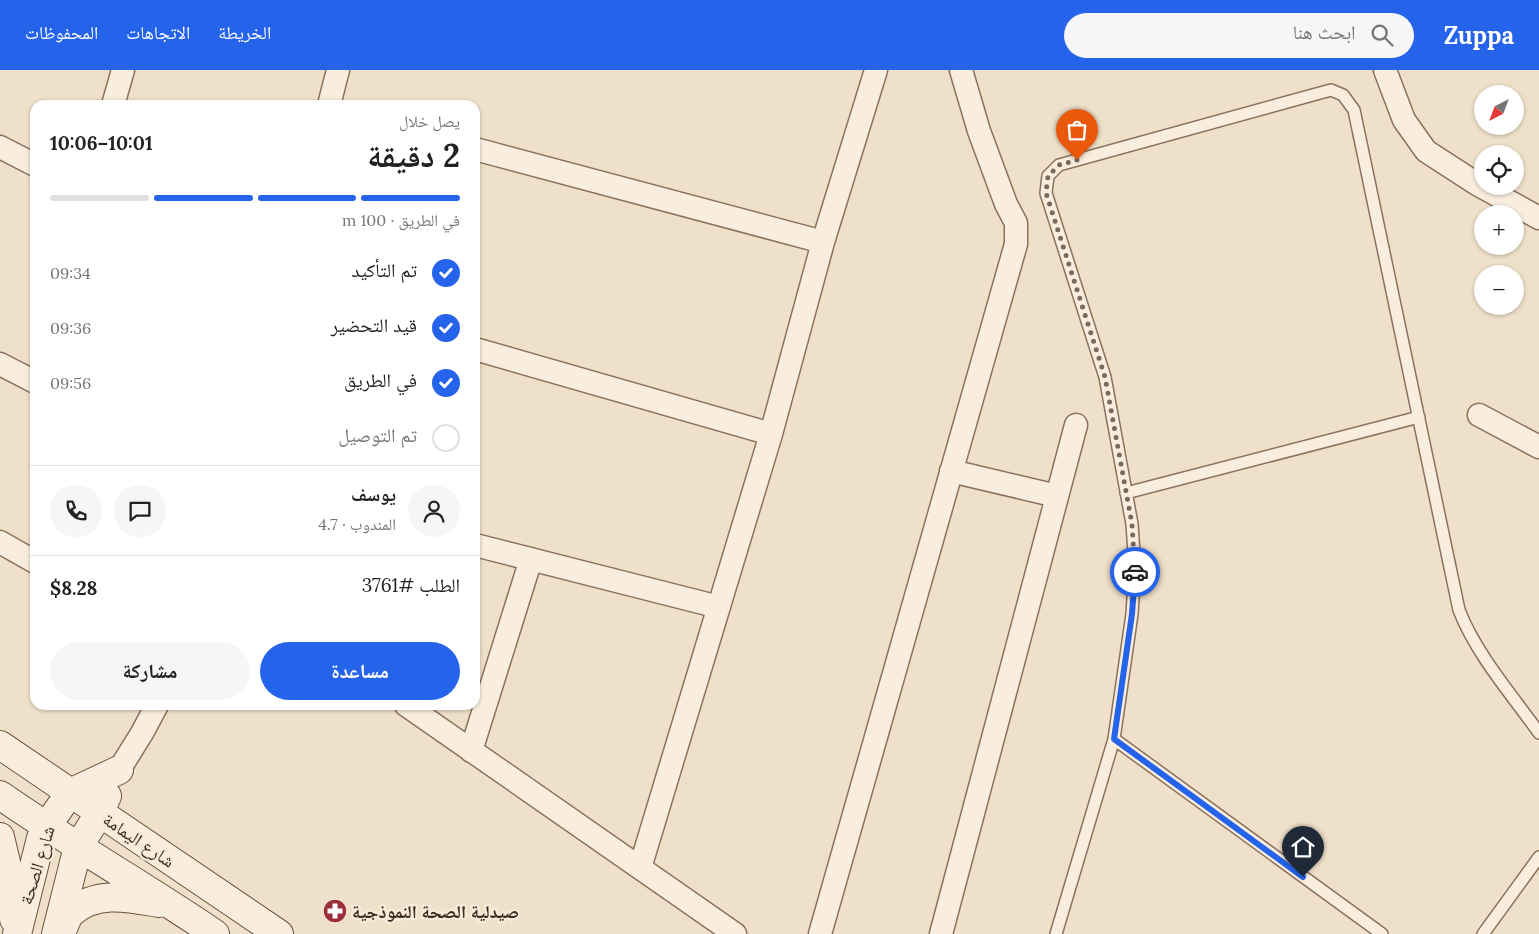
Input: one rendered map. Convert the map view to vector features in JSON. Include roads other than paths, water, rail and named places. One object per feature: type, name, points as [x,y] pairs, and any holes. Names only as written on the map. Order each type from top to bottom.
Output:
[{"type":"street","points":[[114,100],[123,70]]},
{"type":"street","points":[[330,100],[338,70]]},
{"type":"street","points":[[640,868],[771,434],[824,242],[876,70]]},
{"type":"street","points":[[820,934],[1016,244],[1016,223],[1006,204],[961,70]]},
{"type":"street","points":[[1384,70],[1404,120],[1426,151],[1477,184],[1539,218]]},
{"type":"street","points":[[0,147],[30,162]]},
{"type":"street","points":[[480,149],[824,242]]},
{"type":"street","points":[[480,350],[771,434]]},
{"type":"street","points":[[0,364],[30,379]]},
{"type":"street","points":[[1478,415],[1539,446]]},
{"type":"street","points":[[941,934],[1076,425]]},
{"type":"street","points":[[951,471],[1057,496]]},
{"type":"street","points":[[0,542],[30,559]]},
{"type":"street","points":[[480,546],[719,607]]},
{"type":"street","points":[[472,751],[531,559]]},
{"type":"street","points":[[119,770],[154,710]]},
{"type":"street","points":[[413,710],[735,934]]},
{"type":"street","name":"شارع اليمامة","points":[[0,745],[99,814],[279,934]]},
{"type":"street","name":"شارع الصحة","points":[[16,934],[41,838],[46,827],[70,793],[119,770]]},
{"type":"street","name":"شارع الصحة","points":[[56,934],[78,847],[99,814],[119,770]]},
{"type":"street","name":"شارع اليمامة","points":[[0,795],[46,827],[215,934]]},
{"type":"street","points":[[0,836],[11,884],[16,934]]},
{"type":"street","points":[[61,934],[71,913],[92,901],[119,896],[172,905]]},
{"type":"lane","points":[[1056,934],[1114,739],[1132,614],[1135,568],[1132,524],[1105,377],[1046,193],[1048,176],[1059,165],[1331,90],[1343,95],[1354,110],[1463,619],[1478,646],[1539,733]]},
{"type":"lane","points":[[1126,493],[1419,417]]},
{"type":"lane","points":[[1114,739],[1382,934]]},
{"type":"lane","points":[[1483,934],[1539,857]]},
{"type":"place","name":"صيدلية الصحة النموذجية","points":[[335,911]]}]
